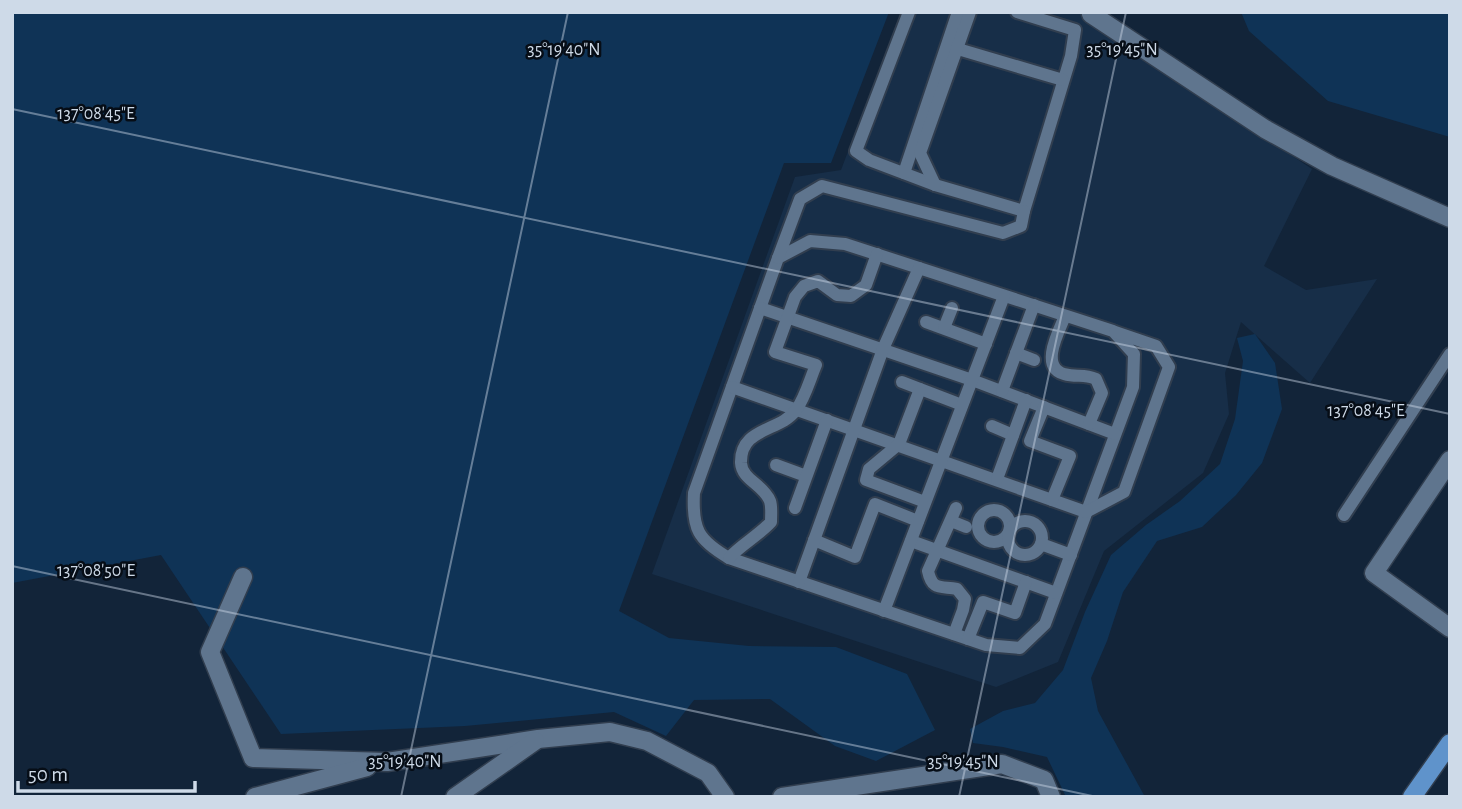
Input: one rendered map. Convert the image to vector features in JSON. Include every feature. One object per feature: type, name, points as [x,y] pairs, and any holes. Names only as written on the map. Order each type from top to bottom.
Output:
[{"type":"main road","points":[[1412,797],[1450,743]]},
{"type":"street","points":[[1091,14],[1265,129],[1332,166],[1450,218]]},
{"type":"street","points":[[1450,460],[1374,573],[1450,628]]},
{"type":"street","points":[[243,577],[210,652],[253,758],[387,762]]},
{"type":"street","points":[[255,797],[387,762],[538,739],[610,732],[647,741],[708,773],[725,797]]},
{"type":"street","points":[[455,797],[538,739]]},
{"type":"street","points":[[782,797],[1002,764],[1044,780],[1051,797]]},
{"type":"lane","points":[[909,12],[856,151],[869,160],[935,185],[1024,211]]},
{"type":"lane","points":[[904,173],[958,12]]},
{"type":"lane","points":[[935,185],[920,153],[970,12]]},
{"type":"lane","points":[[1017,12],[1075,30],[1071,56],[1021,226],[1003,233],[822,186],[800,199],[694,493],[693,519],[708,546],[729,558],[986,645],[1020,648],[1045,624],[1133,387],[1134,354],[1113,331]]},
{"type":"lane","points":[[958,49],[1063,80]]},
{"type":"lane","points":[[732,387],[1086,512],[1124,492],[1169,367],[1156,346],[845,244],[810,241],[778,258]]},
{"type":"lane","points":[[729,558],[743,544],[758,537],[771,522],[771,502],[761,486],[746,477],[741,464],[745,445],[762,429],[782,423],[797,409],[816,365],[775,352],[795,297],[804,286],[818,281],[837,295],[851,296],[866,285],[877,254]]},
{"type":"lane","points":[[799,582],[883,349],[919,268]]},
{"type":"lane","points":[[884,611],[1004,296]]},
{"type":"lane","points":[[1002,391],[1034,305]]},
{"type":"lane","points":[[760,307],[972,380],[1115,434]]},
{"type":"lane","points":[[944,328],[952,308]]},
{"type":"lane","points":[[1065,316],[1051,350],[1053,365],[1060,373],[1084,373],[1097,379],[1102,393],[1089,424]]},
{"type":"lane","points":[[926,322],[986,344]]},
{"type":"lane","points":[[1016,353],[1034,360]]},
{"type":"lane","points":[[1344,515],[1450,354]]},
{"type":"lane","points":[[902,382],[962,405]]},
{"type":"lane","points":[[920,389],[899,444],[869,469],[866,480],[925,502]]},
{"type":"lane","points":[[997,479],[1026,400]]},
{"type":"lane","points":[[1044,407],[1030,441],[1070,456],[1052,500]]},
{"type":"lane","points":[[795,508],[827,419]]},
{"type":"lane","points":[[992,426],[1013,435]]},
{"type":"lane","points":[[776,465],[806,476]]},
{"type":"lane","points":[[814,540],[855,557],[875,505],[918,521]]},
{"type":"lane","points":[[954,635],[965,599],[957,589],[936,587],[930,581],[928,571],[956,508]]},
{"type":"lane","points":[[988,542],[981,537],[977,527],[980,516],[989,510],[999,511],[1007,517],[1010,522],[1009,532],[1009,544],[1020,554],[1034,553],[1041,544],[1042,533],[1036,524],[1020,521],[1009,532],[1002,541],[988,542]]},
{"type":"lane","points":[[951,521],[966,527]]},
{"type":"lane","points":[[911,541],[1056,593]]},
{"type":"lane","points":[[979,565],[988,542]]},
{"type":"lane","points":[[1041,544],[1071,555]]},
{"type":"lane","points":[[1010,577],[1020,554]]},
{"type":"lane","points":[[968,639],[983,601],[1015,613],[1026,582]]},
{"type":"shaded area","points":[[12,12],[889,12],[831,163],[784,163],[619,611],[669,638],[749,646],[836,647],[907,674],[935,730],[876,761],[835,746],[770,699],[694,700],[666,736],[614,712],[465,726],[281,734],[161,555],[12,583]]},
{"type":"shaded area","points":[[901,12],[1103,12],[1100,28],[1312,169],[1264,266],[1306,290],[1377,279],[1310,383],[1241,322],[1225,373],[1229,414],[1203,473],[1104,551],[1058,662],[996,687],[652,574],[795,177],[841,170]]},
{"type":"shaded area","points":[[1241,12],[1450,12],[1450,137],[1328,101],[1249,31]]},
{"type":"shaded area","points":[[1255,334],[1275,363],[1282,409],[1262,463],[1236,495],[1202,527],[1157,541],[1123,592],[1091,678],[1098,711],[1145,797],[1066,797],[1047,757],[973,743],[970,729],[1003,711],[1035,703],[1063,670],[1111,555],[1180,501],[1220,464],[1235,419],[1243,361],[1237,338]]}]
